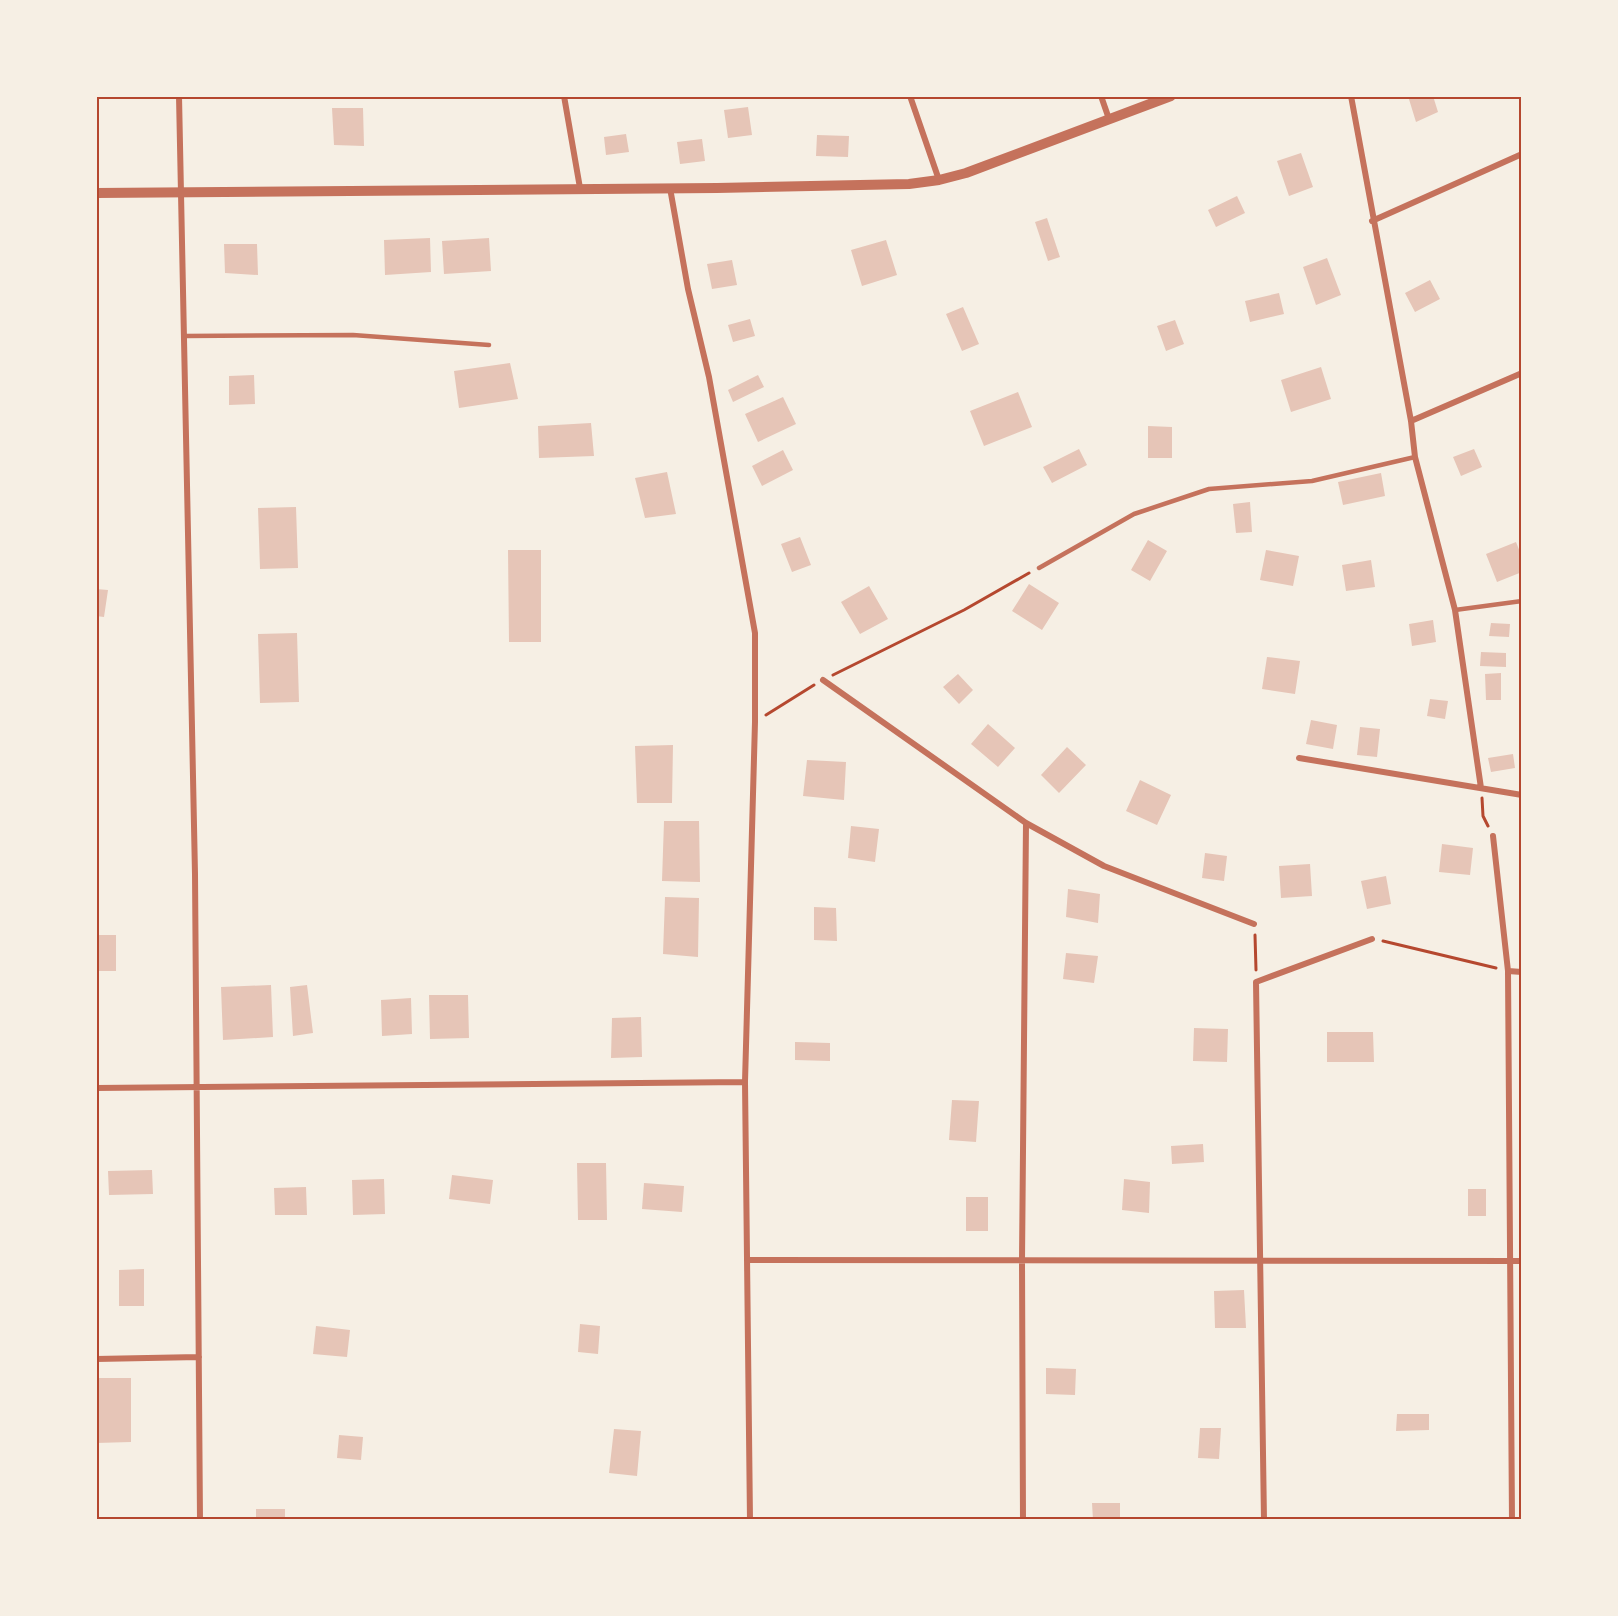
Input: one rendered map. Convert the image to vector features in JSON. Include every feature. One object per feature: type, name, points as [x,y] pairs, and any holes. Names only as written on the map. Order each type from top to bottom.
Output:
[{"type":"street","points":[[179,96],[198,1088],[200,1520]]},
{"type":"street","points":[[564,96],[580,188]]},
{"type":"street","points":[[910,96],[939,180]]},
{"type":"street","points":[[1101,96],[1109,119]]},
{"type":"street","points":[[96,193],[909,184],[966,173],[1171,96]]},
{"type":"street","points":[[1351,96],[1372,221],[1411,421],[1414,457],[1455,610],[1481,788]]},
{"type":"street","points":[[1372,221],[1522,154]]},
{"type":"street","points":[[670,188],[688,290],[709,377],[755,633],[746,1082],[750,1520]]},
{"type":"street","points":[[1411,421],[1522,373]]},
{"type":"street","points":[[823,680],[1026,823],[1104,866],[1254,924]]},
{"type":"street","points":[[1299,758],[1522,795]]},
{"type":"street","points":[[1023,1520],[1022,1260],[1026,823]]},
{"type":"street","points":[[1493,836],[1508,971],[1512,1520]]},
{"type":"street","points":[[1264,1520],[1256,982],[1372,939]]},
{"type":"street","points":[[1508,971],[1522,972]]},
{"type":"street","points":[[96,1088],[746,1082]]},
{"type":"street","points":[[747,1260],[1522,1261]]},
{"type":"street","points":[[96,1359],[199,1357]]},
{"type":"lane","points":[[185,336],[353,335],[489,345]]},
{"type":"lane","points":[[1039,568],[1134,514],[1209,489],[1312,481],[1414,457]]},
{"type":"lane","points":[[1455,610],[1522,601]]},
{"type":"path","points":[[755,722],[823,680],[964,610],[1039,568]]},
{"type":"path","points":[[1481,788],[1483,816],[1493,836]]},
{"type":"path","points":[[1254,924],[1256,982]]},
{"type":"path","points":[[1372,939],[1508,971]]},
{"type":"building","points":[[1408,96],[1433,96],[1438,112],[1416,122]]},
{"type":"building","points":[[748,107],[752,135],[728,138],[724,110]]},
{"type":"building","points":[[332,108],[363,108],[364,146],[334,145]]},
{"type":"building","points":[[626,134],[629,152],[606,155],[604,137]]},
{"type":"building","points":[[817,135],[849,136],[848,157],[816,156]]},
{"type":"building","points":[[702,139],[705,161],[680,164],[677,142]]},
{"type":"building","points":[[1301,153],[1313,187],[1289,196],[1277,161]]},
{"type":"building","points":[[1237,196],[1245,213],[1216,227],[1208,210]]},
{"type":"building","points":[[1047,218],[1060,257],[1048,261],[1035,222]]},
{"type":"building","points":[[430,238],[431,272],[385,275],[384,240]]},
{"type":"building","points":[[489,238],[491,271],[444,274],[442,241]]},
{"type":"building","points":[[886,240],[897,275],[862,286],[851,250]]},
{"type":"building","points":[[224,244],[257,244],[258,275],[225,273]]},
{"type":"building","points":[[1327,258],[1341,295],[1316,305],[1303,267]]},
{"type":"building","points":[[732,260],[737,285],[712,289],[707,264]]},
{"type":"building","points":[[1430,280],[1440,299],[1415,312],[1405,293]]},
{"type":"building","points":[[1279,293],[1284,314],[1250,322],[1245,301]]},
{"type":"building","points":[[963,307],[979,344],[962,351],[946,314]]},
{"type":"building","points":[[750,319],[755,336],[733,342],[728,325]]},
{"type":"building","points":[[1175,320],[1184,344],[1166,351],[1157,326]]},
{"type":"building","points":[[510,363],[518,399],[459,408],[454,371]]},
{"type":"building","points":[[1321,367],[1331,399],[1291,412],[1281,380]]},
{"type":"building","points":[[254,375],[255,404],[229,405],[229,376]]},
{"type":"building","points":[[758,375],[764,387],[733,402],[728,390]]},
{"type":"building","points":[[1018,392],[1032,427],[984,446],[970,411]]},
{"type":"building","points":[[783,397],[796,424],[758,442],[745,414]]},
{"type":"building","points":[[591,423],[594,456],[539,458],[538,426]]},
{"type":"building","points":[[1148,426],[1172,427],[1172,458],[1148,458]]},
{"type":"building","points":[[1079,449],[1087,465],[1052,483],[1043,467]]},
{"type":"building","points":[[1474,449],[1482,467],[1461,476],[1453,457]]},
{"type":"building","points":[[783,450],[793,470],[762,486],[752,466]]},
{"type":"building","points":[[667,472],[676,514],[645,518],[635,478]]},
{"type":"building","points":[[1381,473],[1385,496],[1343,505],[1338,482]]},
{"type":"building","points":[[1250,502],[1252,532],[1236,533],[1233,504]]},
{"type":"building","points":[[296,507],[298,568],[260,569],[258,508]]},
{"type":"building","points":[[800,537],[811,565],[792,572],[781,544]]},
{"type":"building","points":[[1148,540],[1167,551],[1150,581],[1131,570]]},
{"type":"building","points":[[1516,542],[1522,557],[1522,572],[1497,582],[1486,554]]},
{"type":"building","points":[[508,550],[541,550],[541,642],[509,642]]},
{"type":"building","points":[[1266,550],[1299,556],[1293,586],[1260,580]]},
{"type":"building","points":[[1371,560],[1375,587],[1346,591],[1342,565]]},
{"type":"building","points":[[1029,584],[1059,603],[1042,630],[1012,611]]},
{"type":"building","points":[[869,586],[888,619],[860,634],[841,602]]},
{"type":"building","points":[[96,589],[108,590],[104,617],[96,616]]},
{"type":"building","points":[[1433,620],[1436,642],[1412,646],[1409,624]]},
{"type":"building","points":[[1491,623],[1510,624],[1509,637],[1489,636]]},
{"type":"building","points":[[297,633],[299,702],[260,703],[258,634]]},
{"type":"building","points":[[1481,652],[1506,653],[1506,667],[1480,666]]},
{"type":"building","points":[[1267,657],[1300,661],[1295,694],[1262,689]]},
{"type":"building","points":[[1501,673],[1501,700],[1486,700],[1485,674]]},
{"type":"building","points":[[958,674],[973,690],[959,704],[943,687]]},
{"type":"building","points":[[1430,699],[1448,701],[1445,719],[1427,716]]},
{"type":"building","points":[[1311,720],[1337,725],[1333,749],[1306,744]]},
{"type":"building","points":[[988,724],[1015,748],[998,767],[971,744]]},
{"type":"building","points":[[1360,727],[1380,729],[1377,757],[1357,755]]},
{"type":"building","points":[[673,745],[672,803],[637,803],[635,746]]},
{"type":"building","points":[[1067,747],[1086,765],[1059,793],[1041,775]]},
{"type":"building","points":[[1513,754],[1515,768],[1491,772],[1488,758]]},
{"type":"building","points":[[807,760],[846,762],[844,800],[803,796]]},
{"type":"building","points":[[1140,780],[1171,795],[1157,825],[1126,811]]},
{"type":"building","points":[[664,821],[699,821],[700,882],[662,881]]},
{"type":"building","points":[[851,826],[879,829],[875,862],[848,858]]},
{"type":"building","points":[[1442,844],[1473,848],[1470,875],[1439,872]]},
{"type":"building","points":[[1205,853],[1227,856],[1224,881],[1202,878]]},
{"type":"building","points":[[1310,864],[1312,896],[1281,898],[1279,866]]},
{"type":"building","points":[[1386,876],[1391,904],[1367,909],[1361,881]]},
{"type":"building","points":[[1068,889],[1100,894],[1098,923],[1066,917]]},
{"type":"building","points":[[665,897],[699,898],[698,957],[663,954]]},
{"type":"building","points":[[814,907],[836,908],[837,941],[814,940]]},
{"type":"building","points":[[96,935],[116,935],[116,971],[96,971]]},
{"type":"building","points":[[1066,953],[1098,956],[1094,983],[1063,979]]},
{"type":"building","points":[[271,985],[273,1037],[223,1040],[221,987]]},
{"type":"building","points":[[307,985],[313,1033],[293,1036],[290,987]]},
{"type":"building","points":[[429,995],[468,995],[469,1038],[430,1039]]},
{"type":"building","points":[[411,998],[412,1034],[382,1036],[381,1000]]},
{"type":"building","points":[[641,1017],[642,1057],[611,1058],[612,1018]]},
{"type":"building","points":[[1194,1028],[1228,1029],[1227,1062],[1193,1061]]},
{"type":"building","points":[[1327,1032],[1373,1032],[1374,1062],[1327,1062]]},
{"type":"building","points":[[795,1042],[830,1043],[830,1061],[795,1060]]},
{"type":"building","points":[[952,1100],[979,1101],[976,1142],[949,1140]]},
{"type":"building","points":[[1203,1144],[1204,1162],[1172,1164],[1171,1146]]},
{"type":"building","points":[[577,1163],[606,1163],[607,1220],[578,1220]]},
{"type":"building","points":[[152,1170],[153,1194],[109,1195],[108,1171]]},
{"type":"building","points":[[452,1175],[493,1180],[490,1204],[449,1199]]},
{"type":"building","points":[[384,1179],[385,1214],[353,1215],[352,1180]]},
{"type":"building","points":[[1124,1179],[1150,1182],[1149,1213],[1122,1210]]},
{"type":"building","points":[[644,1183],[684,1186],[682,1212],[642,1209]]},
{"type":"building","points":[[306,1187],[307,1215],[275,1215],[274,1188]]},
{"type":"building","points":[[1468,1189],[1486,1189],[1486,1216],[1468,1216]]},
{"type":"building","points":[[966,1197],[988,1197],[988,1231],[966,1231]]},
{"type":"building","points":[[144,1269],[144,1306],[119,1306],[119,1270]]},
{"type":"building","points":[[1244,1290],[1246,1328],[1215,1328],[1214,1291]]},
{"type":"building","points":[[580,1324],[600,1326],[598,1354],[578,1352]]},
{"type":"building","points":[[316,1326],[350,1330],[347,1357],[313,1354]]},
{"type":"building","points":[[1046,1368],[1076,1369],[1075,1395],[1046,1394]]},
{"type":"building","points":[[96,1378],[131,1378],[131,1442],[96,1443]]},
{"type":"building","points":[[1397,1414],[1429,1414],[1429,1430],[1396,1431]]},
{"type":"building","points":[[1200,1428],[1221,1428],[1219,1459],[1198,1458]]},
{"type":"building","points":[[614,1429],[641,1431],[637,1476],[609,1473]]},
{"type":"building","points":[[339,1435],[363,1437],[361,1460],[337,1458]]},
{"type":"building","points":[[1092,1503],[1120,1503],[1120,1520],[1093,1520]]},
{"type":"building","points":[[256,1509],[285,1509],[285,1520],[256,1520]]}]
